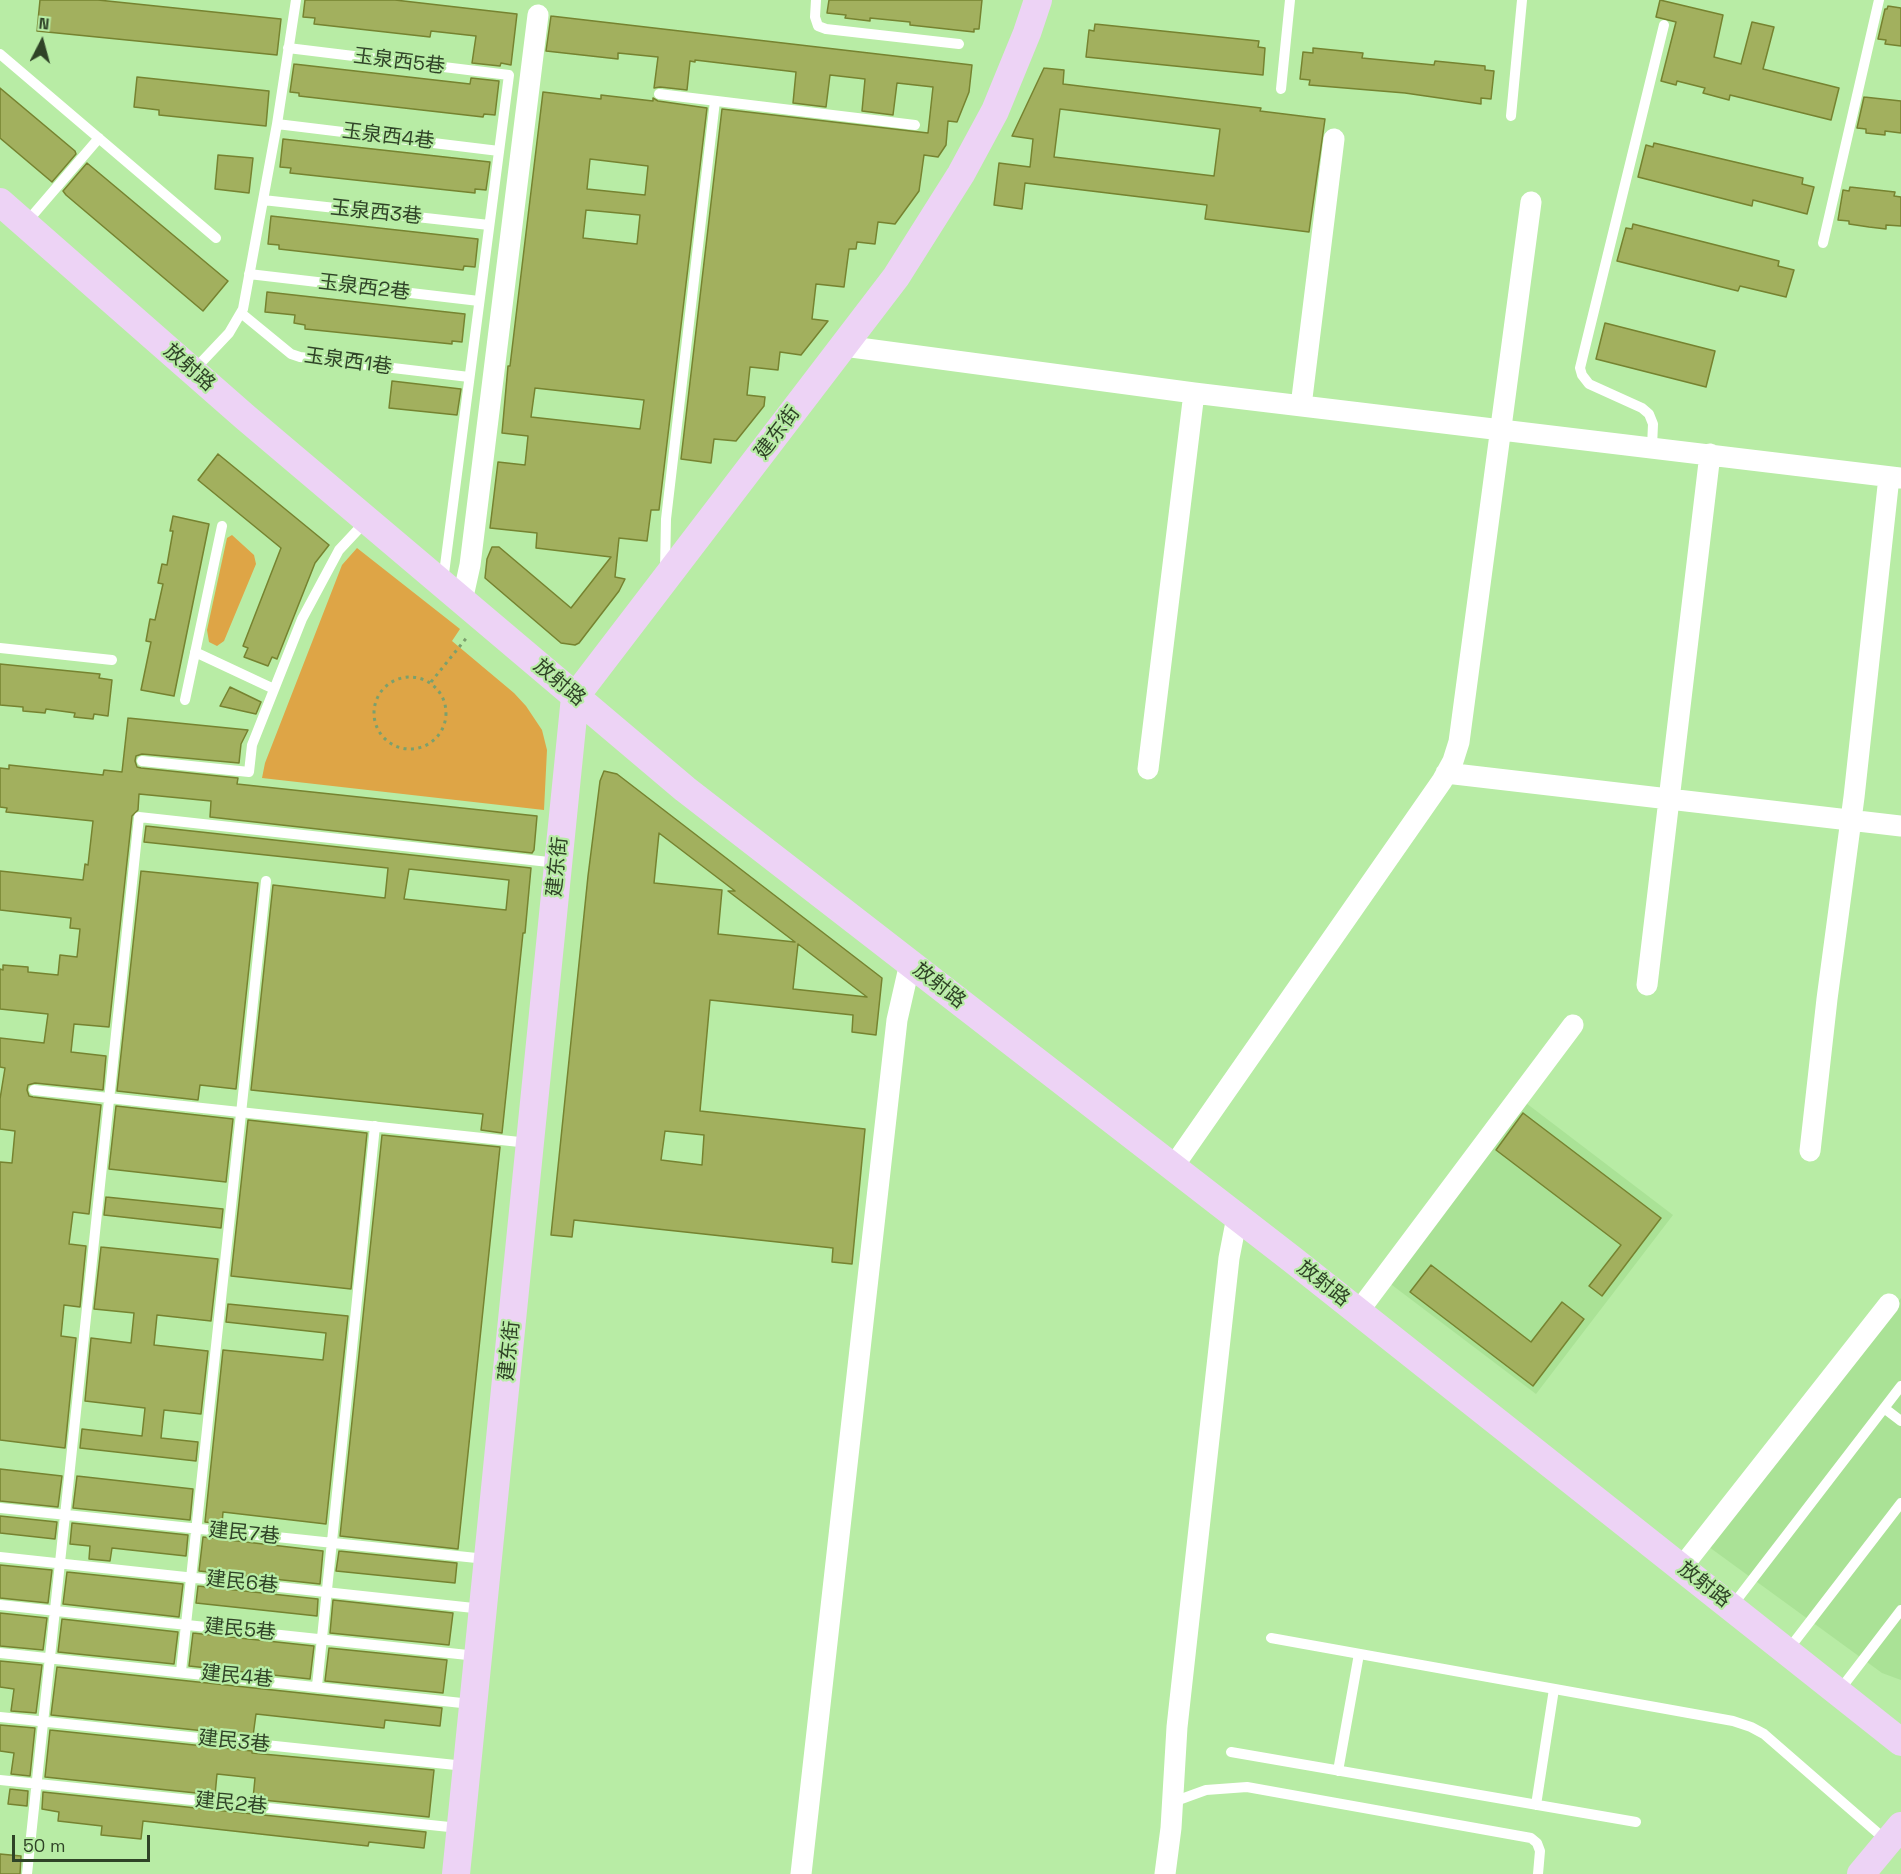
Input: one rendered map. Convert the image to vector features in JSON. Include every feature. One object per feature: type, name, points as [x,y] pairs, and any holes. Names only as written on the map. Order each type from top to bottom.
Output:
[{"type":"street","name":"建东街","points":[[456,1874],[575,697],[896,277],[961,174],[994,111],[1027,33],[1038,0]]},
{"type":"street","points":[[462,601],[470,565],[538,15]]},
{"type":"street","points":[[1301,406],[1334,138]]},
{"type":"street","name":"放射路","points":[[0,202],[193,371],[685,789],[1237,1217],[1732,1606],[1901,1742]]},
{"type":"street","points":[[1173,1167],[1453,761],[1459,742],[1531,202]]},
{"type":"street","points":[[844,346],[1194,393],[1895,477],[1827,999],[1810,1151]]},
{"type":"street","points":[[1148,769],[1194,393]]},
{"type":"street","points":[[1647,985],[1710,454]]},
{"type":"street","points":[[1446,773],[1901,826]]},
{"type":"street","points":[[801,1874],[897,1020],[910,963]]},
{"type":"street","points":[[1358,1312],[1573,1025]]},
{"type":"street","points":[[1166,1874],[1179,1704],[1229,1258],[1237,1217]]},
{"type":"street","points":[[1682,1567],[1889,1304]]},
{"type":"street","points":[[1861,1874],[1894,1834]]},
{"type":"lane","points":[[193,371],[229,333],[241,313],[277,124],[296,0]]},
{"type":"lane","points":[[816,0],[814,17],[818,26],[826,29],[959,44]]},
{"type":"lane","points":[[1281,89],[1290,0]]},
{"type":"lane","points":[[1511,116],[1522,0]]},
{"type":"lane","points":[[1823,243],[1879,0]]},
{"type":"lane","points":[[1652,447],[1653,424],[1649,414],[1642,408],[1589,384],[1580,368],[1664,25]]},
{"type":"lane","name":"玉泉西5巷","points":[[288,48],[509,75],[499,151]]},
{"type":"lane","points":[[0,54],[216,238]]},
{"type":"lane","points":[[659,94],[915,125]]},
{"type":"lane","points":[[664,582],[666,519],[715,101]]},
{"type":"lane","name":"玉泉西4巷","points":[[277,124],[499,151]]},
{"type":"lane","points":[[25,224],[99,138]]},
{"type":"lane","points":[[462,601],[469,377],[499,151]]},
{"type":"lane","name":"玉泉西3巷","points":[[263,200],[489,225]]},
{"type":"lane","name":"玉泉西2巷","points":[[249,274],[479,301]]},
{"type":"lane","name":"玉泉西1巷","points":[[241,313],[291,354],[300,357],[469,377]]},
{"type":"lane","points":[[142,760],[249,772],[252,745],[302,620],[339,550],[367,520]]},
{"type":"lane","points":[[185,700],[222,525]]},
{"type":"lane","points":[[0,648],[112,660]]},
{"type":"lane","points":[[195,652],[274,690]]},
{"type":"lane","points":[[27,1874],[139,817],[559,863]]},
{"type":"lane","points":[[181,1671],[266,881]]},
{"type":"lane","points":[[34,1090],[530,1143]]},
{"type":"lane","points":[[317,1686],[375,1126]]},
{"type":"lane","points":[[1732,1606],[1901,1386]]},
{"type":"lane","points":[[1884,1408],[1901,1421]]},
{"type":"lane","points":[[1787,1650],[1901,1503]]},
{"type":"lane","name":"建民7巷","points":[[0,1508],[489,1560]]},
{"type":"lane","name":"建民6巷","points":[[0,1557],[484,1609]]},
{"type":"lane","name":"建民5巷","points":[[0,1605],[479,1656]]},
{"type":"lane","points":[[1838,1691],[1901,1610]]},
{"type":"lane","points":[[1271,1638],[1733,1721],[1764,1734],[1894,1834]]},
{"type":"lane","name":"建民4巷","points":[[0,1653],[474,1704]]},
{"type":"lane","points":[[1338,1771],[1359,1654]]},
{"type":"lane","points":[[1536,1805],[1554,1689]]},
{"type":"lane","name":"建民3巷","points":[[0,1717],[468,1766]]},
{"type":"lane","points":[[1231,1752],[1635,1822]]},
{"type":"lane","name":"建民2巷","points":[[0,1780],[461,1828]]},
{"type":"lane","points":[[1173,1802],[1206,1790],[1247,1787],[1531,1839],[1540,1851],[1538,1874]]},
{"type":"path","points":[[431,682],[462,601]]},
{"type":"path","points":[[402,677],[422,678],[431,682],[438,690],[446,709],[446,719],[442,729],[428,745],[407,749],[396,747],[380,734],[375,724],[373,714],[378,693],[393,680],[402,677]]},
{"type":"shaded area","points":[[232,535],[254,555],[256,564],[224,641],[217,646],[209,642],[207,630],[227,538]]},
{"type":"shaded area","points":[[357,548],[460,629],[452,641],[514,693],[526,706],[542,730],[547,750],[544,810],[262,778],[265,763],[342,565]]},
{"type":"shaded area","points":[[1522,1100],[1673,1215],[1536,1394],[1384,1279]]},
{"type":"shaded area","points":[[1901,1298],[1901,1680],[1882,1673],[1709,1547]]},
{"type":"building","points":[[40,0],[98,0],[281,19],[277,55],[37,31]]},
{"type":"building","points":[[305,0],[395,0],[517,14],[511,65],[472,63],[476,36],[431,31],[430,37],[314,24],[315,18],[303,17]]},
{"type":"building","points":[[829,0],[982,0],[979,29],[974,29],[974,32],[910,25],[910,22],[845,18],[846,15],[827,13]]},
{"type":"building","points":[[1660,0],[1723,15],[1714,57],[1741,64],[1752,22],[1774,27],[1763,69],[1839,88],[1831,120],[1730,95],[1729,100],[1703,93],[1705,88],[1677,81],[1676,85],[1661,81],[1676,22],[1656,17]]},
{"type":"building","points":[[1888,6],[1901,8],[1901,46],[1885,44],[1886,40],[1878,39],[1885,9]]},
{"type":"building","points":[[551,16],[972,65],[969,92],[957,122],[948,121],[946,145],[938,157],[924,155],[919,191],[895,224],[878,222],[875,244],[857,242],[856,249],[849,249],[844,287],[816,284],[812,319],[828,321],[801,355],[780,352],[778,370],[750,367],[747,395],[765,397],[764,406],[736,441],[714,439],[711,463],[681,459],[722,109],[928,133],[933,87],[897,83],[893,115],[862,111],[865,79],[830,75],[826,107],[793,103],[796,72],[695,60],[695,62],[690,61],[687,90],[654,88],[658,57],[618,53],[618,59],[546,51]]},
{"type":"building","points":[[1095,24],[1259,41],[1258,47],[1265,48],[1263,75],[1086,57],[1089,30],[1094,31]]},
{"type":"building","points":[[1313,48],[1363,53],[1362,58],[1434,65],[1435,61],[1485,66],[1485,70],[1494,71],[1491,99],[1481,98],[1481,104],[1405,93],[1309,85],[1310,80],[1300,79],[1303,52],[1313,53]]},
{"type":"building","points":[[294,64],[470,84],[471,78],[499,81],[495,115],[484,114],[483,117],[299,96],[299,93],[290,92]]},
{"type":"building","points":[[1044,68],[1064,70],[1063,84],[1261,108],[1260,111],[1325,119],[1309,232],[1205,219],[1207,205],[1025,183],[1022,209],[994,205],[999,163],[1030,167],[1033,139],[1012,136]],"holes":[[[1060,109],[1220,129],[1214,176],[1054,157]]]},
{"type":"building","points":[[137,77],[269,91],[266,126],[159,115],[159,110],[134,107]]},
{"type":"building","points":[[0,88],[75,151],[76,154],[52,182],[0,138]]},
{"type":"building","points":[[543,92],[601,99],[601,95],[653,101],[653,98],[658,101],[707,108],[659,510],[651,510],[647,541],[619,538],[615,577],[625,579],[619,591],[579,643],[575,645],[561,643],[485,578],[487,559],[492,547],[499,547],[571,608],[611,557],[536,548],[537,533],[490,528],[498,462],[525,465],[528,436],[502,433],[508,366],[510,366]],"holes":[[[590,159],[648,166],[645,195],[587,189]],[[586,210],[640,215],[637,244],[583,238]],[[535,388],[644,400],[640,429],[531,417]]]},
{"type":"building","points":[[1864,97],[1901,101],[1901,133],[1885,131],[1885,135],[1866,133],[1866,129],[1857,128]]},
{"type":"building","points":[[283,139],[490,162],[486,190],[475,189],[475,193],[290,173],[291,168],[280,167]]},
{"type":"building","points":[[1654,143],[1803,178],[1802,184],[1814,187],[1807,214],[1753,200],[1752,206],[1638,177],[1646,145],[1653,147]]},
{"type":"building","points":[[218,155],[253,158],[249,193],[215,189]]},
{"type":"building","points":[[87,163],[228,281],[203,311],[66,195],[63,191]]},
{"type":"building","points":[[1850,187],[1895,192],[1894,196],[1901,197],[1901,226],[1886,225],[1886,229],[1849,224],[1849,221],[1838,220],[1843,190],[1849,191]]},
{"type":"building","points":[[271,216],[478,239],[475,267],[464,266],[463,270],[279,249],[279,245],[268,244]]},
{"type":"building","points":[[1633,224],[1779,261],[1778,266],[1794,270],[1786,297],[1740,286],[1738,291],[1617,261],[1626,228],[1632,229]]},
{"type":"building","points":[[267,292],[465,314],[462,342],[452,341],[452,344],[305,329],[305,325],[294,323],[295,315],[265,312]]},
{"type":"building","points":[[1605,323],[1715,351],[1706,387],[1596,359]]},
{"type":"building","points":[[392,381],[461,389],[457,415],[389,408]]},
{"type":"building","points":[[218,454],[329,545],[315,563],[277,659],[272,657],[268,666],[244,657],[248,648],[243,646],[281,548],[198,480]]},
{"type":"building","points":[[173,516],[209,524],[174,696],[141,690],[151,642],[146,641],[150,619],[155,620],[163,584],[158,583],[162,564],[167,565],[173,531],[170,531]]},
{"type":"building","points":[[0,664],[100,674],[99,678],[112,680],[108,716],[94,714],[93,719],[74,717],[75,713],[46,709],[45,713],[23,711],[23,707],[0,705]]},
{"type":"building","points":[[230,687],[261,702],[256,714],[220,706]]},
{"type":"building","points":[[128,718],[248,730],[241,744],[239,763],[142,754],[136,756],[137,767],[238,778],[237,784],[537,816],[534,850],[532,853],[210,817],[211,801],[139,794],[138,810],[132,816],[109,1027],[74,1024],[71,1052],[106,1056],[103,1090],[35,1083],[28,1085],[27,1090],[29,1096],[33,1097],[101,1105],[89,1214],[73,1212],[69,1244],[86,1246],[80,1307],[64,1305],[61,1336],[76,1338],[65,1448],[0,1440],[0,1162],[12,1163],[15,1131],[0,1129],[0,1099],[5,1068],[0,1067],[0,1038],[44,1043],[48,1014],[0,1009],[0,969],[3,970],[3,965],[28,967],[28,972],[58,975],[60,955],[77,957],[80,929],[70,928],[71,918],[0,910],[0,871],[83,880],[85,864],[88,865],[93,821],[6,812],[7,808],[0,807],[0,768],[9,769],[9,765],[103,775],[104,770],[122,772]]},
{"type":"building","points":[[604,771],[617,774],[882,978],[876,1035],[852,1032],[853,1015],[710,1000],[700,1111],[865,1129],[852,1264],[832,1262],[833,1248],[574,1220],[572,1237],[551,1235],[600,781]],"holes":[[[659,833],[735,891],[728,891],[795,942],[718,934],[722,890],[654,883]],[[798,944],[867,997],[793,989]],[[665,1131],[704,1135],[702,1165],[661,1160]]]},
{"type":"building","points":[[146,826],[531,868],[502,1133],[481,1130],[483,1114],[251,1090],[273,885],[385,898],[388,868],[144,842]],"holes":[[[409,869],[509,880],[506,910],[404,899]]]},
{"type":"building","points":[[141,871],[258,883],[236,1089],[200,1085],[198,1100],[117,1091]]},
{"type":"building","points":[[116,1106],[233,1119],[226,1182],[109,1169]]},
{"type":"building","points":[[1523,1113],[1661,1218],[1602,1296],[1589,1286],[1621,1245],[1496,1150]]},
{"type":"building","points":[[248,1120],[367,1133],[351,1289],[231,1276]]},
{"type":"building","points":[[382,1135],[500,1147],[458,1549],[340,1536]]},
{"type":"building","points":[[106,1197],[223,1209],[221,1228],[104,1215]]},
{"type":"building","points":[[101,1247],[218,1259],[211,1321],[157,1315],[154,1345],[208,1351],[201,1414],[164,1410],[161,1438],[198,1442],[196,1461],[80,1448],[82,1429],[142,1436],[145,1408],[85,1401],[91,1338],[131,1343],[134,1313],[94,1309]]},
{"type":"building","points":[[1431,1265],[1531,1342],[1562,1302],[1584,1319],[1533,1386],[1410,1292]]},
{"type":"building","points":[[228,1304],[348,1316],[326,1524],[223,1512],[222,1524],[205,1522],[223,1350],[323,1360],[326,1333],[226,1322]]},
{"type":"building","points":[[0,1469],[62,1476],[58,1507],[0,1501]]},
{"type":"building","points":[[77,1476],[193,1489],[190,1520],[73,1508]]},
{"type":"building","points":[[0,1516],[57,1522],[55,1539],[0,1533]]},
{"type":"building","points":[[72,1523],[188,1535],[186,1556],[112,1548],[110,1561],[89,1559],[90,1546],[70,1544]]},
{"type":"building","points":[[203,1537],[323,1551],[320,1584],[199,1571]]},
{"type":"building","points":[[339,1551],[457,1563],[455,1583],[336,1571]]},
{"type":"building","points":[[0,1565],[52,1570],[48,1603],[0,1598]]},
{"type":"building","points":[[67,1572],[183,1584],[179,1617],[63,1604]]},
{"type":"building","points":[[198,1586],[318,1599],[317,1616],[196,1603]]},
{"type":"building","points":[[333,1600],[453,1613],[449,1645],[330,1633]]},
{"type":"building","points":[[0,1613],[47,1618],[43,1650],[0,1646]]},
{"type":"building","points":[[62,1619],[178,1632],[174,1664],[58,1652]]},
{"type":"building","points":[[193,1633],[314,1646],[310,1679],[189,1666]]},
{"type":"building","points":[[329,1648],[447,1660],[443,1693],[325,1681]]},
{"type":"building","points":[[0,1661],[42,1665],[36,1713],[11,1711],[14,1689],[0,1687]]},
{"type":"building","points":[[57,1667],[442,1708],[440,1726],[385,1720],[384,1728],[256,1714],[253,1736],[51,1715]]},
{"type":"building","points":[[0,1725],[35,1728],[30,1776],[11,1774],[14,1753],[0,1751]]},
{"type":"building","points":[[50,1730],[252,1751],[252,1753],[434,1770],[429,1817],[253,1799],[255,1778],[217,1774],[215,1795],[45,1777]]},
{"type":"building","points":[[10,1789],[28,1791],[27,1806],[8,1804]]},
{"type":"building","points":[[43,1792],[426,1832],[424,1848],[369,1842],[368,1846],[143,1821],[141,1839],[101,1835],[102,1826],[58,1821],[59,1812],[42,1809]]},
{"type":"building","points":[[0,1854],[21,1856],[20,1874],[0,1874]]}]
